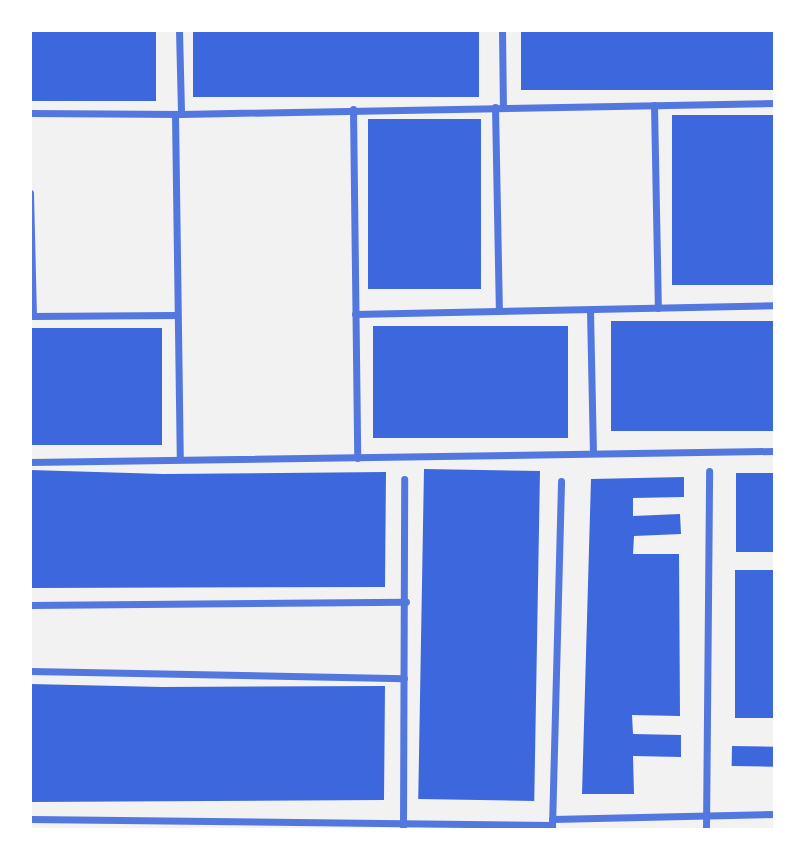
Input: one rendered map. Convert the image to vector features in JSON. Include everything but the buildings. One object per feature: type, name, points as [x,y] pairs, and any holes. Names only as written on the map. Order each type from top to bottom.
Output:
[{"type":"street","points":[[179,30],[177,314],[180,458]]},
{"type":"street","points":[[499,311],[499,107],[502,30]]},
{"type":"street","points":[[30,113],[178,114],[775,103]]},
{"type":"street","points":[[654,105],[659,308]]},
{"type":"street","points":[[353,109],[357,458]]},
{"type":"street","points":[[30,193],[31,316],[177,314]]},
{"type":"street","points":[[355,314],[775,305]]},
{"type":"street","points":[[590,311],[593,453]]},
{"type":"street","points":[[30,462],[775,451]]},
{"type":"street","points":[[706,830],[709,471]]},
{"type":"street","points":[[403,826],[406,602],[404,479]]},
{"type":"street","points":[[552,825],[561,481]]},
{"type":"street","points":[[30,605],[406,602]]},
{"type":"street","points":[[30,671],[404,678]]},
{"type":"street","points":[[30,819],[403,826],[552,825],[775,814]]}]
